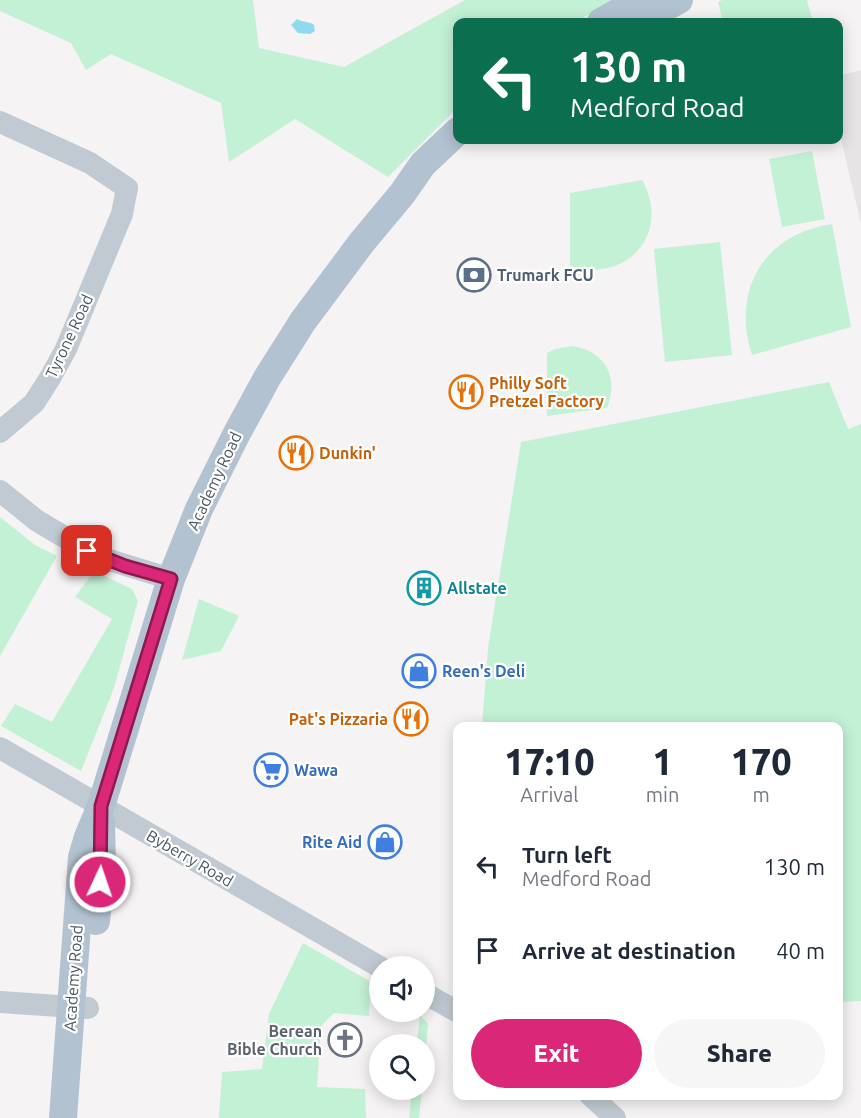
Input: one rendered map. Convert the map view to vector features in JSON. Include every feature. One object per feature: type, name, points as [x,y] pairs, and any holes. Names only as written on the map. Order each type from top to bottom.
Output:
[{"type":"main road","points":[[608,18],[640,0]]},
{"type":"main road","points":[[645,18],[679,0]]},
{"type":"main road","name":"Academy Road","points":[[81,1118],[79,1007],[82,857],[101,806],[171,579],[199,509],[267,378],[303,321],[423,164],[453,136]]},
{"type":"main road","name":"Academy Road","points":[[402,194],[436,175],[468,144]]},
{"type":"main road","name":"Academy Road","points":[[63,1118],[79,1007]]},
{"type":"street","name":"Tyrone Road","points":[[0,122],[90,163],[127,188],[122,214],[66,349],[34,403],[0,432]]},
{"type":"street","points":[[0,491],[36,520],[96,556],[171,579]]},
{"type":"street","name":"Byberry Road","points":[[0,748],[369,961]]},
{"type":"street","points":[[435,999],[453,1009]]},
{"type":"street","points":[[0,1002],[79,1007]]},
{"type":"street","points":[[595,1100],[615,1118]]},
{"type":"shaded area","points":[[861,70],[861,224],[842,144],[843,75]]},
{"type":"green space","points":[[0,0],[253,0],[259,48],[344,67],[465,0],[613,0],[583,18],[453,18],[453,112],[388,177],[295,119],[229,162],[221,103],[111,54],[86,70],[71,43],[0,11]]},
{"type":"green space","points":[[722,0],[807,0],[812,18],[722,18],[718,2]]},
{"type":"green space","points":[[812,151],[825,219],[782,227],[769,159]]},
{"type":"green space","points":[[642,180],[650,200],[651,218],[647,235],[639,250],[626,261],[610,268],[591,270],[570,266],[570,193]]},
{"type":"green space","points":[[832,224],[851,327],[752,355],[747,331],[746,309],[750,288],[759,269],[771,253],[788,240],[808,230]]},
{"type":"green space","points":[[720,242],[732,355],[665,362],[654,249]]},
{"type":"green space","points":[[573,346],[594,354],[607,368],[611,386],[607,408],[547,416],[547,353]]},
{"type":"green space","points":[[829,382],[848,429],[861,424],[861,1001],[843,1002],[843,722],[482,722],[488,648],[521,442]]},
{"type":"green space","points":[[0,517],[35,545],[57,556],[0,656]]},
{"type":"green space","points":[[94,571],[132,589],[138,601],[114,688],[81,771],[1,726],[15,704],[52,722],[112,619],[75,597]]},
{"type":"green space","points":[[199,599],[239,616],[221,651],[182,660]]},
{"type":"green space","points":[[303,943],[369,981],[369,1016],[334,1013],[321,1026],[317,1087],[365,1089],[366,1118],[219,1118],[222,1072],[262,1069],[269,1014]]},
{"type":"green space","points":[[419,1022],[426,1022],[427,1034],[418,1034]]},
{"type":"green space","points":[[411,1100],[421,1100],[419,1118],[409,1118]]},
{"type":"water","points":[[297,19],[314,25],[315,31],[310,34],[298,33],[291,25]]},
{"type":"place","name":"Trumark FCU","points":[[474,275]]},
{"type":"place","name":"Philly Soft Pretzel Factory","points":[[466,392]]},
{"type":"place","name":"Dunkin'","points":[[296,453]]},
{"type":"place","name":"Allstate","points":[[424,588]]},
{"type":"place","name":"Reen's Deli","points":[[419,671]]},
{"type":"place","name":"Pat's Pizzaria","points":[[411,719]]},
{"type":"place","name":"Wawa","points":[[271,770]]},
{"type":"place","name":"Rite Aid","points":[[385,842]]},
{"type":"place","name":"Berean Bible Church","points":[[345,1040]]},
{"type":"route","points":[[87,551],[125,566],[171,579],[101,806],[100,882]]}]
